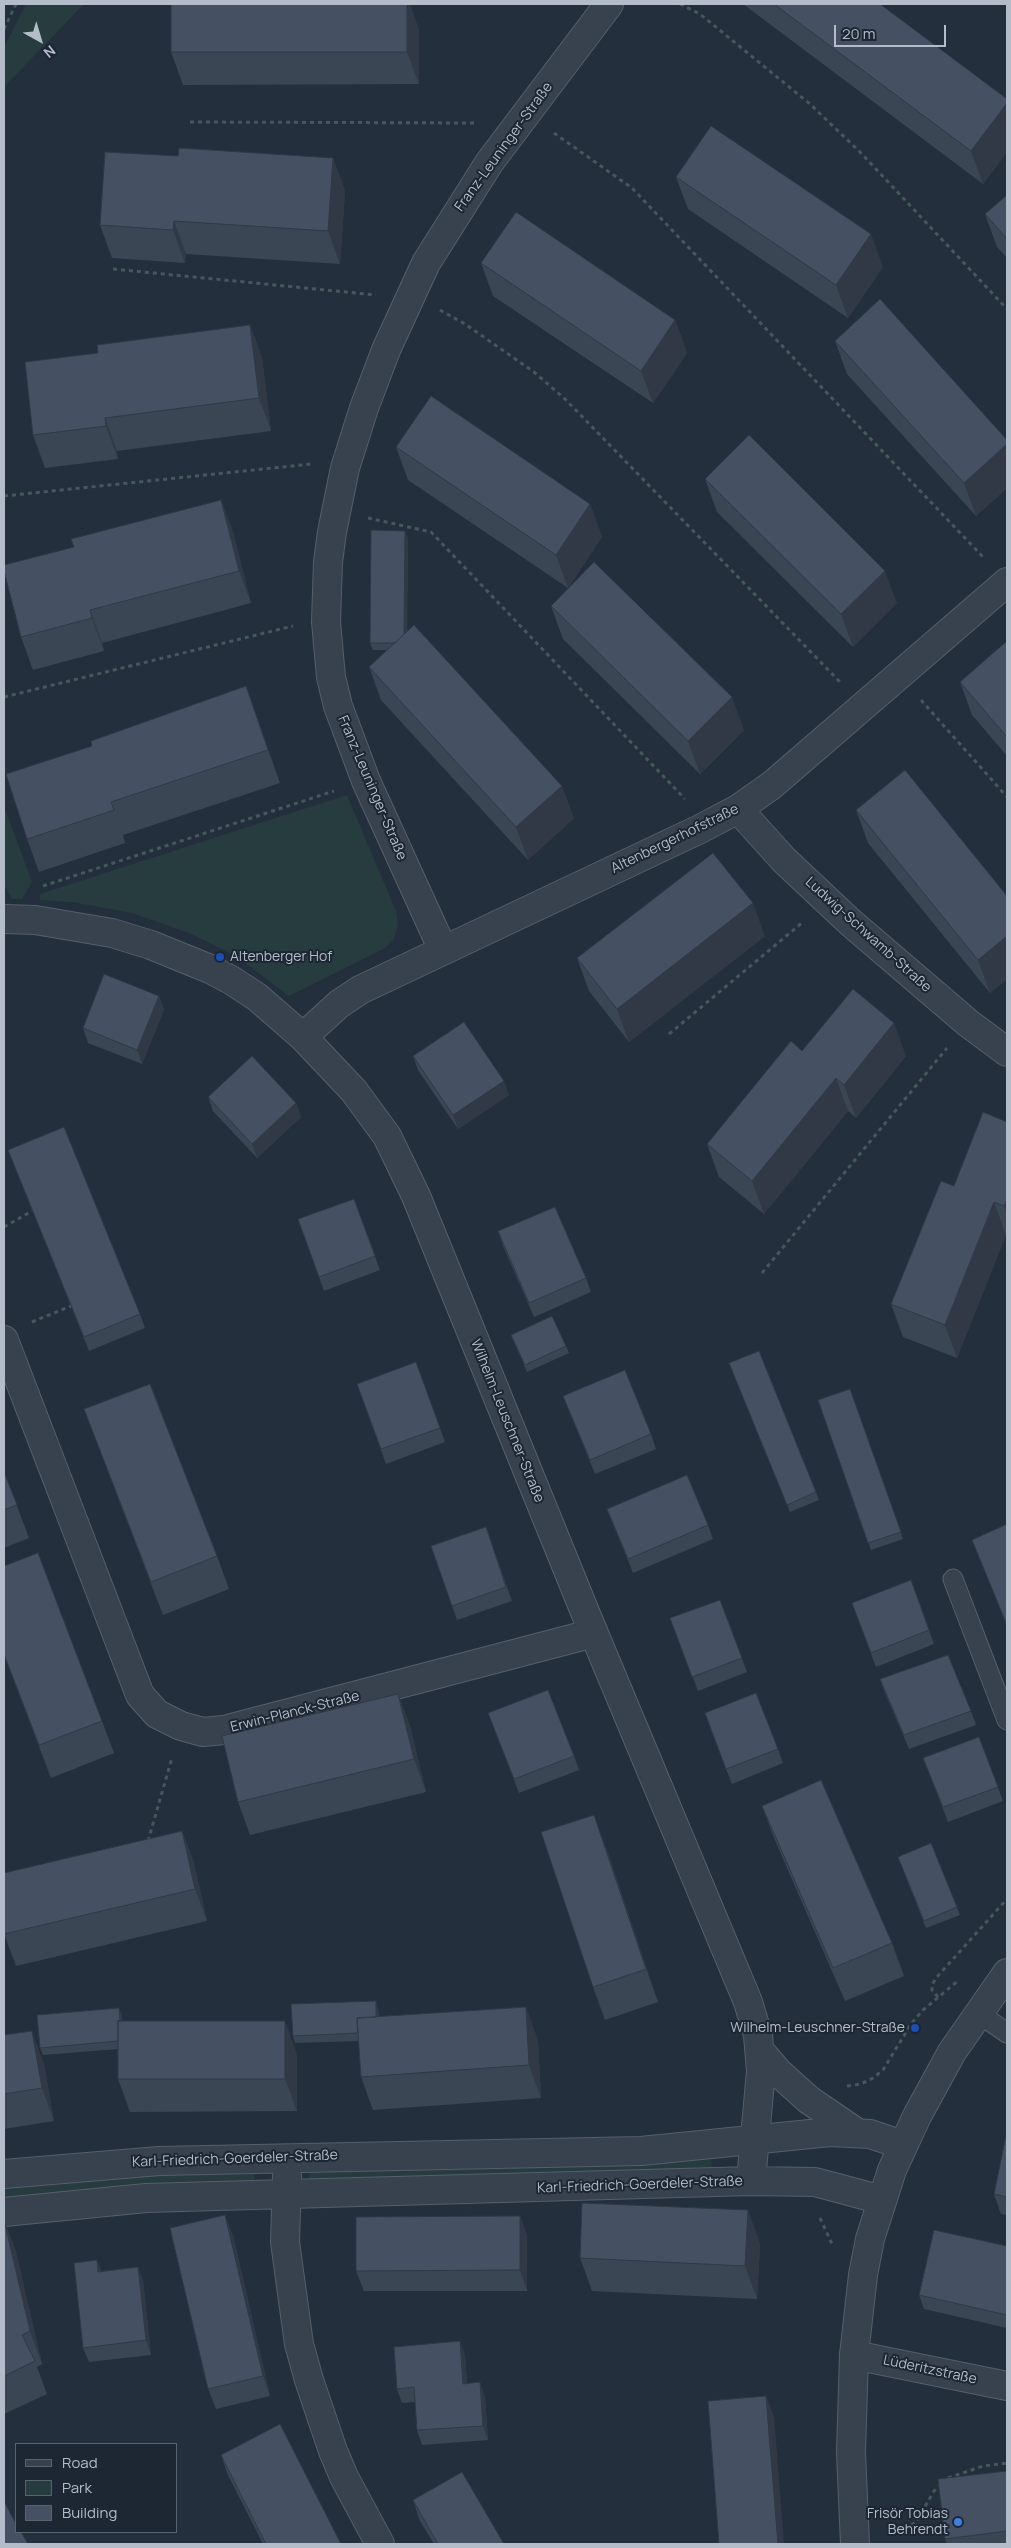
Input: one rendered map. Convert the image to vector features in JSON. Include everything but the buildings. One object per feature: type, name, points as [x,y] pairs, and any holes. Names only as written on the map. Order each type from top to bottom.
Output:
[{"type":"street","name":"Franz-Leuninger-Straße","points":[[443,950],[366,781],[338,706],[331,677],[326,622],[328,562],[336,511],[345,468],[364,408],[408,300],[453,218],[489,162],[609,4]]},
{"type":"street","name":"Altenbergerhofstraße","points":[[303,1037],[339,1004],[360,990],[700,829],[738,809],[772,785],[900,677],[1007,582]]},
{"type":"street","name":"Ludwig-Schwamb-Straße","points":[[738,809],[784,860],[828,901],[968,1022],[1007,1052]]},
{"type":"street","name":"Wilhelm-Leuschner-Straße","points":[[12,919],[35,920],[112,933],[151,944],[210,968],[257,997],[303,1037],[371,1112],[401,1162],[748,2002],[761,2052],[756,2140]]},
{"type":"street","name":"Erwin-Planck-Straße","points":[[4,1340],[140,1694],[157,1714],[181,1726],[203,1732],[251,1724],[594,1633]]},
{"type":"street","points":[[855,2544],[851,2452],[854,2355],[863,2275],[870,2239],[902,2145],[938,2076],[978,2013],[1007,1973]]},
{"type":"street","points":[[761,2052],[779,2073],[809,2100],[856,2132]]},
{"type":"street","points":[[756,2140],[830,2132],[856,2132],[902,2145]]},
{"type":"street","name":"Karl-Friedrich-Goerdeler-Straße","points":[[4,2174],[107,2163],[287,2157],[641,2151],[756,2140],[751,2181],[146,2198],[4,2212]]},
{"type":"street","points":[[287,2157],[285,2242],[299,2344],[308,2380],[333,2451],[344,2477],[380,2544]]},
{"type":"street","points":[[751,2181],[815,2182],[882,2200]]},
{"type":"street","name":"Lüderitzstraße","points":[[854,2355],[1007,2386]]},
{"type":"lane","points":[[953,1579],[1007,1720]]},
{"type":"lane","points":[[978,2013],[1007,2032]]},
{"type":"path","points":[[4,29],[16,4]]},
{"type":"path","points":[[680,4],[700,14],[810,104],[860,152],[1007,309]]},
{"type":"path","points":[[527,113],[632,188],[1007,582]]},
{"type":"path","points":[[190,122],[480,124],[509,137]]},
{"type":"path","points":[[113,268],[408,300],[432,306],[465,324],[534,372],[565,399],[864,707]]},
{"type":"path","points":[[4,496],[314,463],[345,468]]},
{"type":"path","points":[[336,511],[430,532],[685,799],[700,829]]},
{"type":"path","points":[[4,697],[274,630],[326,622]]},
{"type":"path","points":[[900,677],[1007,797]]},
{"type":"path","points":[[12,919],[29,897],[40,887],[366,781]]},
{"type":"path","points":[[670,1034],[828,901]]},
{"type":"path","points":[[762,1273],[968,1022]]},
{"type":"path","points":[[4,1227],[32,1211]]},
{"type":"path","points":[[33,1321],[71,1306]]},
{"type":"path","points":[[146,1850],[181,1726]]},
{"type":"path","points":[[841,2085],[861,2084],[883,2070],[911,2024],[923,2010],[939,1997],[932,1990],[936,1978],[1007,1899]]},
{"type":"path","points":[[887,2529],[907,2528],[916,2522],[934,2491],[944,2480],[983,2466],[1007,2463]]},
{"type":"path","points":[[886,2520],[888,2537]]},
{"type":"green space","points":[[26,4],[84,4],[4,87],[4,47]]},
{"type":"green space","points":[[347,795],[396,911],[398,924],[394,939],[385,948],[289,996],[236,956],[189,933],[132,913],[72,902],[40,900],[40,894]]},
{"type":"green space","points":[[4,806],[32,882],[22,899],[12,899],[4,884]]},
{"type":"green space","points":[[711,2155],[712,2171],[309,2182],[309,2169]]},
{"type":"green space","points":[[254,2170],[255,2184],[4,2201],[4,2187],[119,2177]]},
{"type":"place","name":"Altenberger Hof","points":[[220,957]]},
{"type":"place","name":"Wilhelm-Leuschner-Straße","points":[[915,2028]]},
{"type":"place","name":"Frisör Tobias Behrendt","points":[[958,2522]]}]
